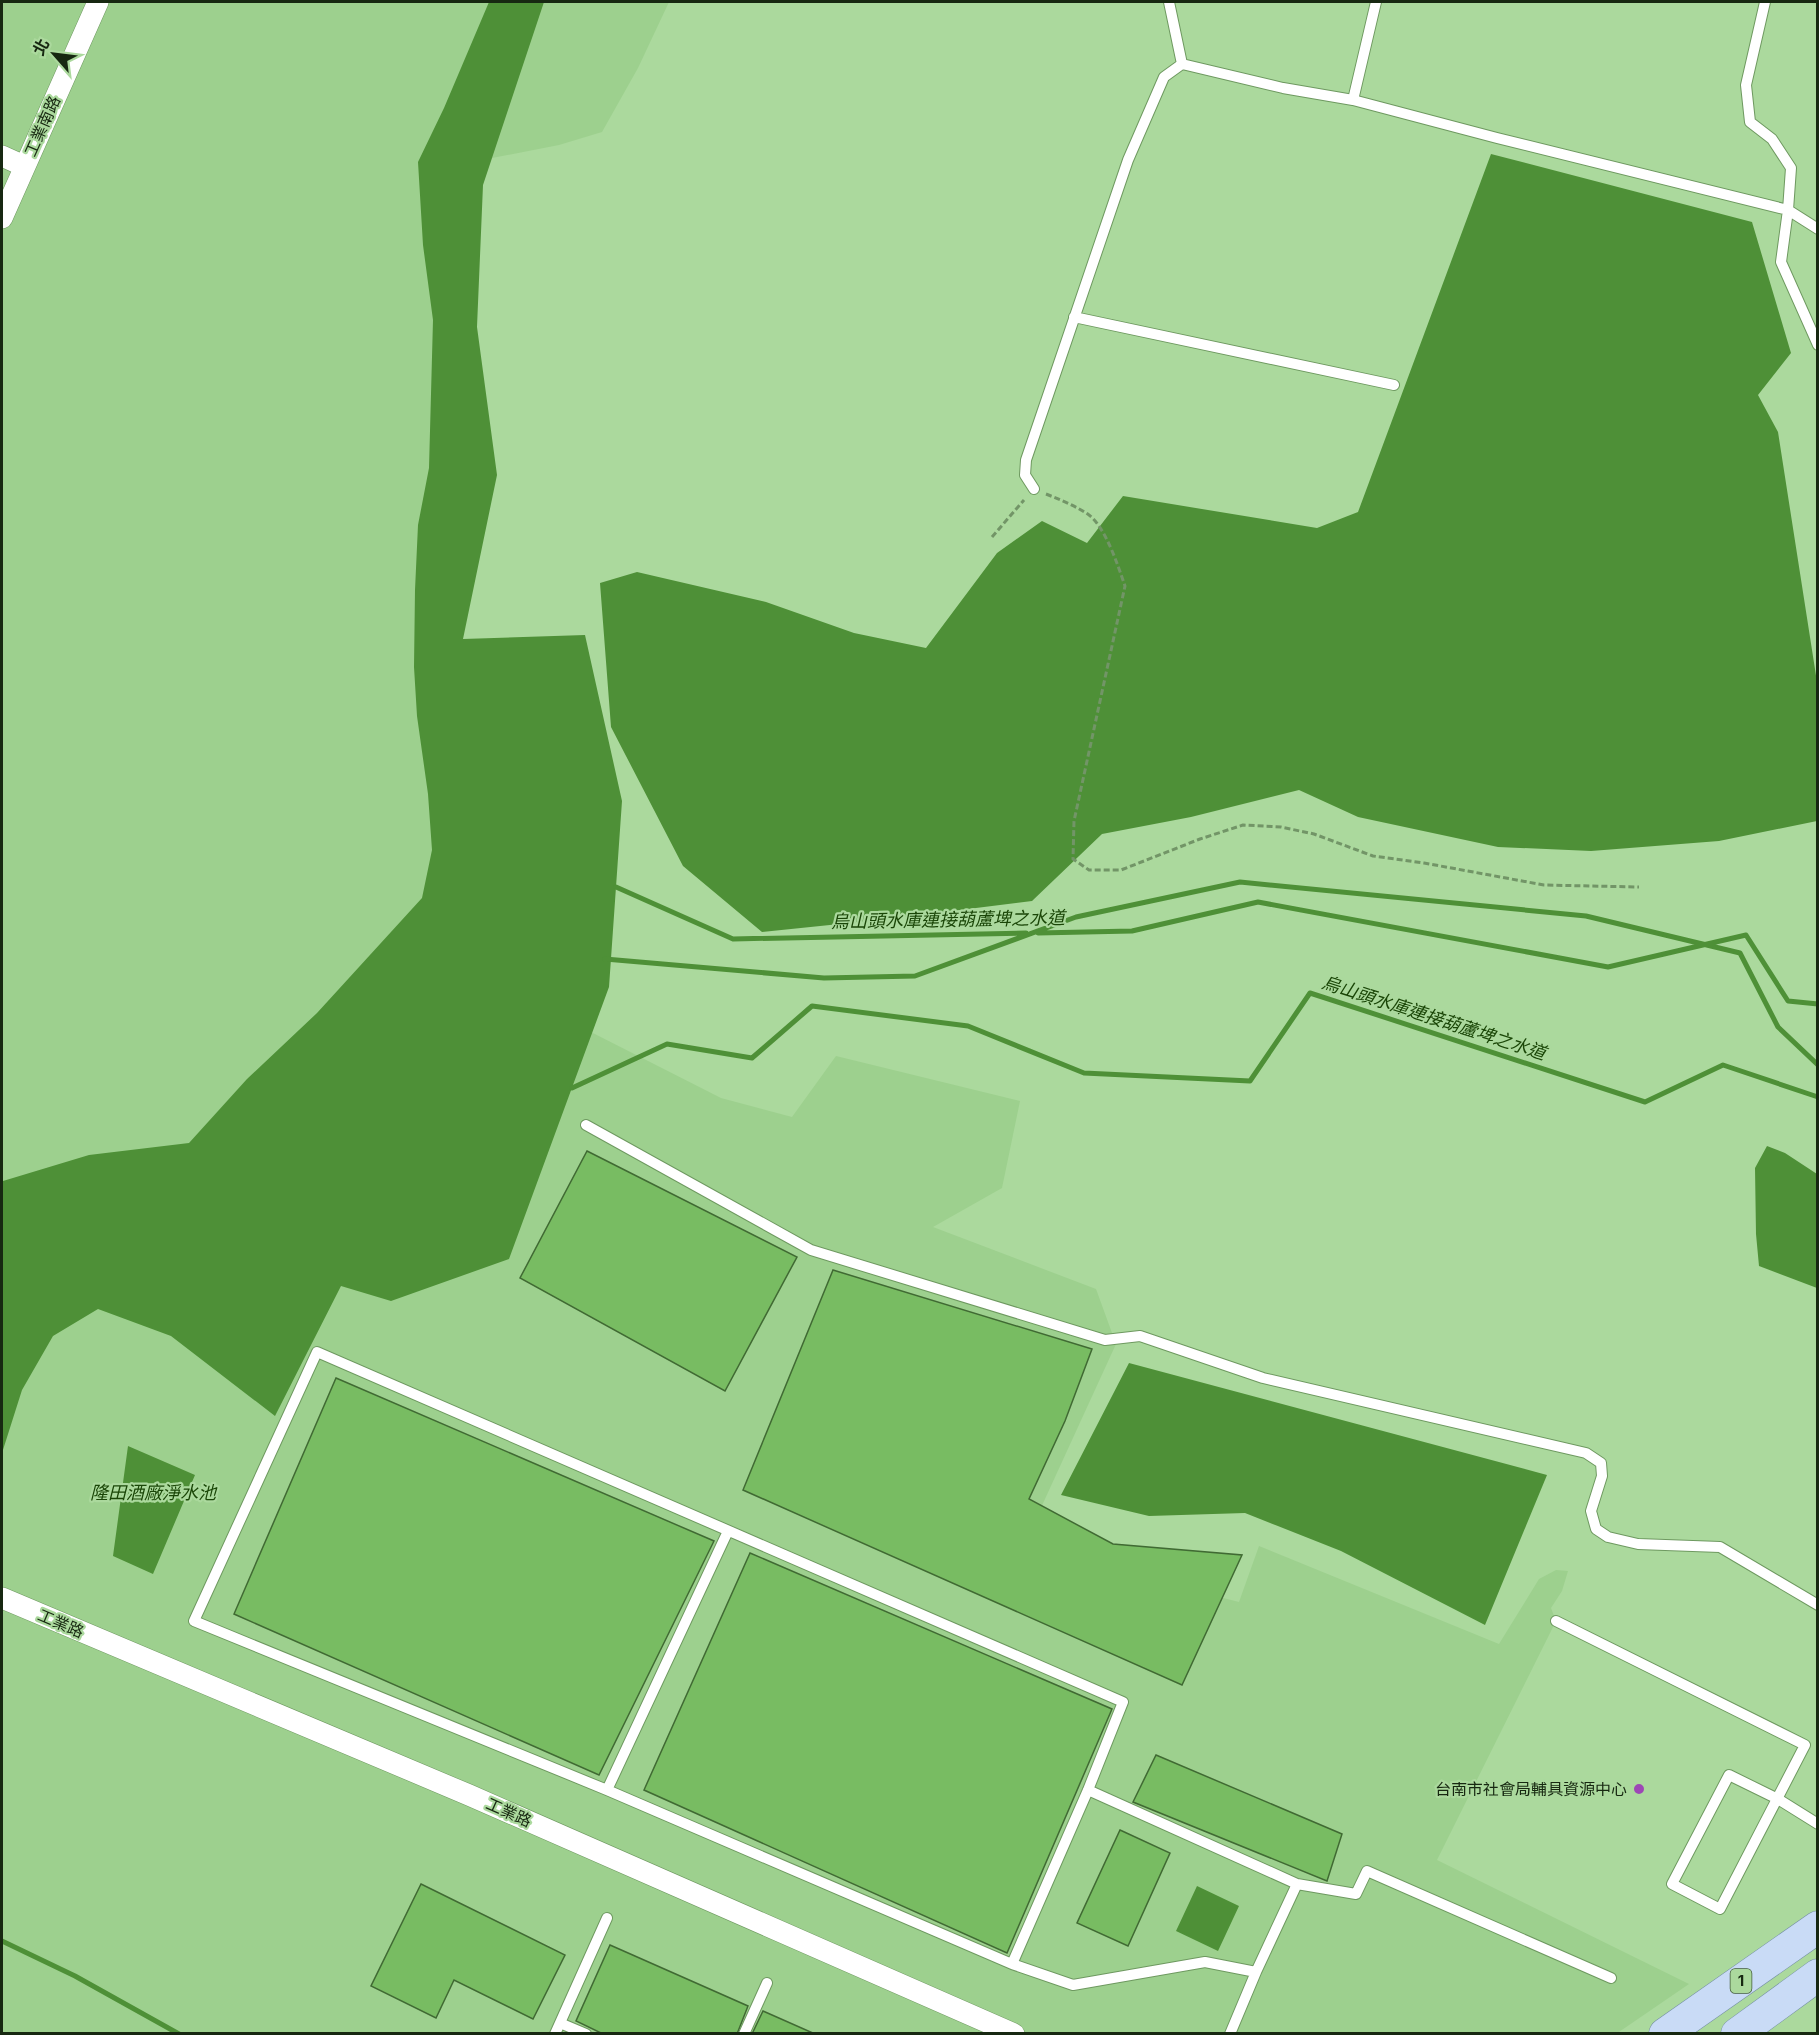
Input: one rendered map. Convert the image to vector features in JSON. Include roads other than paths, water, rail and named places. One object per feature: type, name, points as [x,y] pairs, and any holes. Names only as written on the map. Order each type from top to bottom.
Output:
[{"type":"main road","name":"1","points":[[1665,2034],[1818,1927]]},
{"type":"main road","name":"1","points":[[1737,2034],[1818,1975]]},
{"type":"street","name":"工業南路","points":[[2,218],[98,2]]},
{"type":"street","points":[[2,156],[24,166]]},
{"type":"street","name":"工業路","points":[[2,1598],[480,1799],[1014,2034]]},
{"type":"lane","points":[[1170,2],[1182,64]]},
{"type":"lane","points":[[1353,100],[1376,2]]},
{"type":"lane","points":[[1765,2],[1746,85],[1749,122],[1772,139],[1791,168],[1781,262],[1818,345]]},
{"type":"lane","points":[[1182,64],[1283,88],[1353,100],[1788,210],[1818,229]]},
{"type":"lane","points":[[1034,489],[1025,475],[1026,460],[1128,160],[1164,78],[1182,64]]},
{"type":"lane","points":[[1074,317],[1394,385]]},
{"type":"lane","points":[[586,1125],[811,1250],[1105,1341],[1140,1336],[1263,1378],[1586,1453],[1601,1463],[1602,1476],[1591,1511],[1596,1529],[1608,1537],[1638,1544],[1720,1546],[1818,1605]]},
{"type":"lane","points":[[1012,1964],[1124,1702],[317,1352],[194,1621],[607,1790],[1012,1964],[1073,1984],[1205,1962],[1256,1972]]},
{"type":"lane","points":[[607,1790],[728,1532]]},
{"type":"lane","points":[[1556,1621],[1805,1745],[1778,1799],[1720,1909],[1672,1884],[1729,1775],[1778,1799],[1818,1824]]},
{"type":"lane","points":[[1088,1790],[1297,1884],[1356,1894],[1367,1871],[1611,1978]]},
{"type":"lane","points":[[1230,2034],[1297,1884]]},
{"type":"lane","points":[[586,2034],[558,2028],[607,1918]]},
{"type":"lane","points":[[744,2034],[767,1983]]},
{"type":"water","points":[[489,2],[544,2],[483,185],[477,327],[497,475],[463,639],[585,635],[622,801],[609,987],[509,1259],[391,1301],[341,1286],[275,1416],[171,1336],[98,1309],[53,1336],[22,1390],[2,1453],[3,1181],[89,1155],[189,1143],[247,1079],[317,1013],[422,898],[432,850],[428,794],[417,716],[414,667],[415,590],[418,525],[429,468],[433,320],[423,245],[418,162],[444,108]]},
{"type":"water","points":[[1491,154],[1752,222],[1791,353],[1758,395],[1778,432],[1817,682],[1817,821],[1719,841],[1591,851],[1498,847],[1358,817],[1299,790],[1191,817],[1102,834],[1032,901],[762,932],[683,866],[611,727],[600,583],[637,572],[766,602],[854,633],[926,648],[997,553],[1042,521],[1087,543],[1123,496],[1317,528],[1358,512]]},
{"type":"water","points":[[1767,1146],[1785,1153],[1817,1174],[1817,1288],[1759,1266],[1755,1168]]},
{"type":"water","points":[[1129,1363],[1547,1475],[1485,1625],[1341,1551],[1245,1513],[1149,1516],[1061,1495]]},
{"type":"water","name":"隆田酒廠淨水池","points":[[128,1446],[195,1475],[153,1574],[113,1556]]},
{"type":"water","points":[[1197,1886],[1239,1906],[1218,1951],[1176,1931]]},
{"type":"waterway","points":[[605,959],[824,978],[915,976],[1076,917],[1240,882],[1586,916],[1740,953],[1778,1027],[1818,1065]]},
{"type":"waterway","name":"烏山頭水庫連接葫蘆埤之水道","points":[[616,887],[733,939],[1026,933]]},
{"type":"waterway","name":"烏山頭水庫連接葫蘆埤之水道","points":[[1038,933],[1132,931],[1258,902],[1608,967],[1746,935],[1788,1001],[1818,1004]]},
{"type":"waterway","name":"烏山頭水庫連接葫蘆埤之水道","points":[[572,1088],[667,1044],[752,1058],[812,1006],[968,1026],[1084,1073],[1250,1081],[1310,993],[1645,1102],[1723,1065],[1818,1097]]},
{"type":"waterway","points":[[2,1941],[75,1976],[179,2034]]},
{"type":"place","name":"台南市社會局輔具資源中心","points":[[1639,1789]]}]
